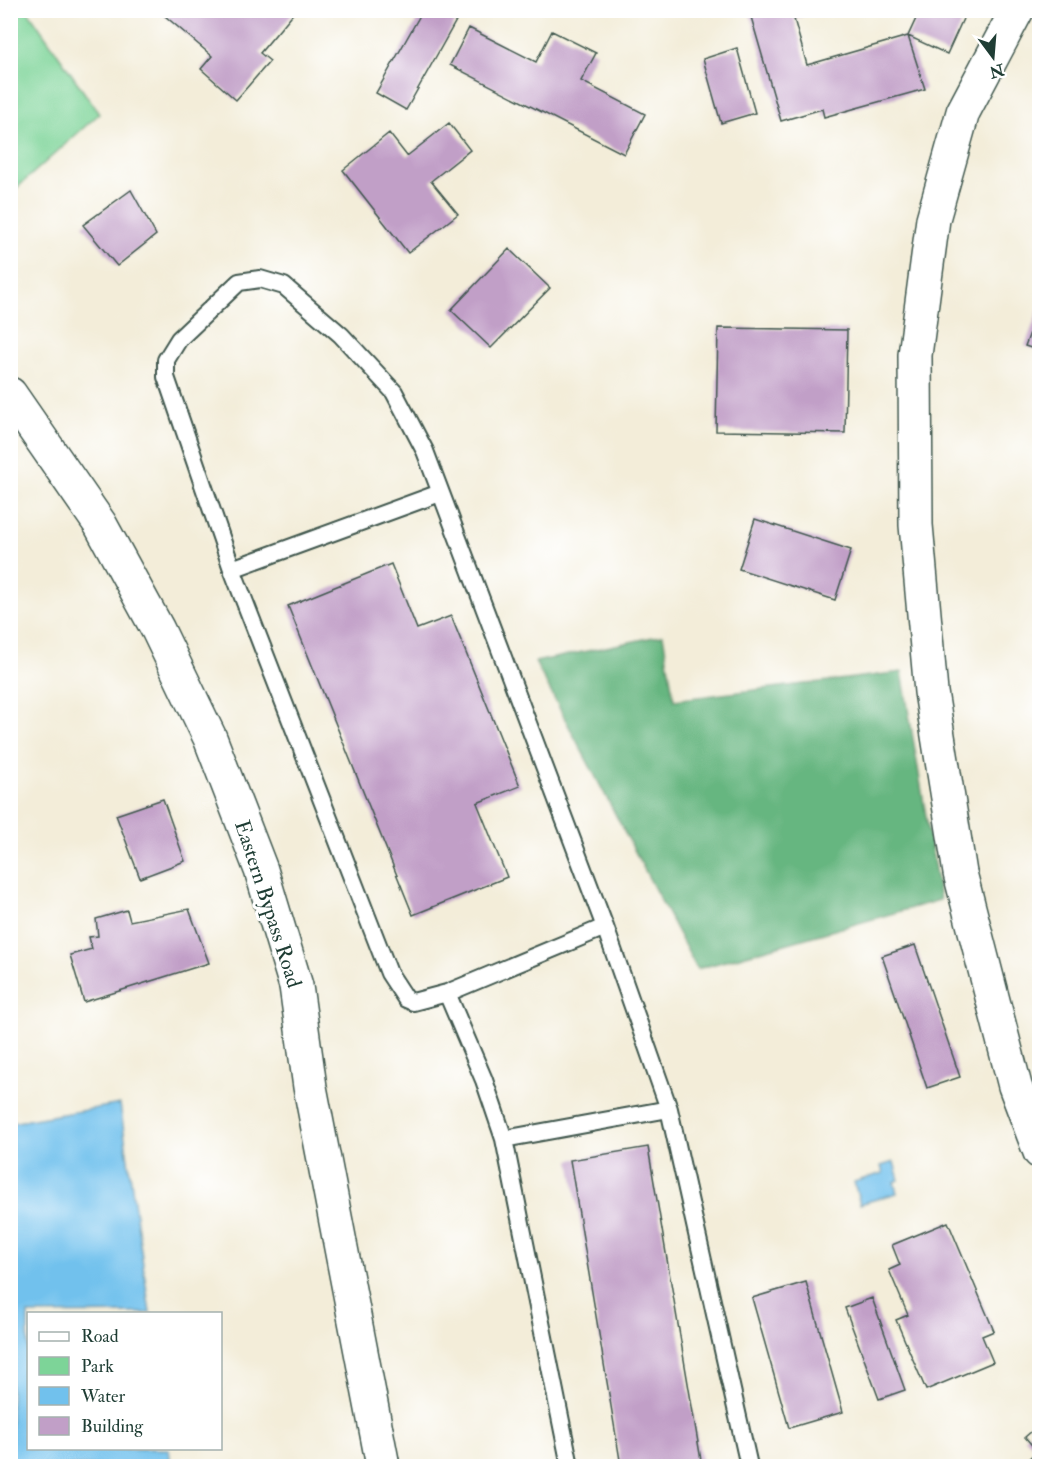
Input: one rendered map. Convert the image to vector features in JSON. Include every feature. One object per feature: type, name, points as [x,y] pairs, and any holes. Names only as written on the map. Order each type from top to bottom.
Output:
[{"type":"street","points":[[1017,10],[963,112],[933,219],[915,355],[916,525],[931,692],[960,873],[1015,1086],[1040,1152]]},
{"type":"street","name":"Eastern Bypass Road","points":[[15,407],[100,524],[158,630],[210,738],[261,870],[296,986],[310,1087],[383,1467]]},
{"type":"lane","points":[[605,927],[447,993],[413,1002],[406,999],[389,973],[232,569],[166,377],[166,360],[178,339],[239,282],[260,279],[284,286],[341,335],[394,392],[425,451],[605,927],[669,1109],[749,1467]]},
{"type":"lane","points":[[232,569],[440,493]]},
{"type":"lane","points":[[447,993],[484,1080],[504,1139],[570,1467]]},
{"type":"lane","points":[[504,1139],[669,1109]]},
{"type":"green space","points":[[11,10],[28,11],[99,114],[11,193]]},
{"type":"green space","points":[[663,635],[674,700],[902,672],[940,900],[697,969],[535,662]]},
{"type":"water","points":[[120,1104],[150,1312],[27,1312],[27,1450],[169,1450],[171,1466],[11,1466],[11,1123]]},
{"type":"water","points":[[894,1162],[899,1180],[894,1182],[897,1193],[860,1204],[854,1182],[883,1173],[881,1166]]},
{"type":"building","points":[[158,10],[296,10],[260,53],[270,61],[236,100],[201,69],[212,56]]},
{"type":"building","points":[[423,10],[462,10],[406,110],[376,93]]},
{"type":"building","points":[[749,10],[821,10],[794,19],[807,65],[908,36],[925,89],[824,117],[822,109],[781,121]]},
{"type":"building","points":[[920,10],[967,10],[947,54],[908,36]]},
{"type":"building","points":[[469,28],[536,62],[552,31],[596,53],[581,81],[645,114],[624,154],[450,65]]},
{"type":"building","points":[[737,48],[755,113],[721,123],[703,59]]},
{"type":"building","points":[[449,123],[470,150],[431,181],[458,214],[408,253],[343,170],[389,133],[407,156]]},
{"type":"building","points":[[131,190],[156,235],[117,266],[83,225]]},
{"type":"building","points":[[509,249],[550,288],[491,348],[451,310]]},
{"type":"building","points":[[1040,309],[1040,351],[1025,346]]},
{"type":"building","points":[[718,328],[847,330],[845,433],[716,431]]},
{"type":"building","points":[[755,519],[851,550],[835,600],[739,569]]},
{"type":"building","points":[[391,564],[417,629],[451,616],[520,786],[477,803],[507,877],[413,915],[288,606]]},
{"type":"building","points":[[163,799],[185,861],[140,878],[116,815]]},
{"type":"building","points":[[189,909],[209,963],[84,1002],[70,955],[92,949],[89,937],[98,936],[96,919],[127,910],[130,921]]},
{"type":"building","points":[[915,945],[960,1077],[927,1088],[882,956]]},
{"type":"building","points":[[648,1147],[702,1466],[621,1466],[570,1160]]},
{"type":"building","points":[[948,1222],[994,1331],[982,1336],[993,1362],[926,1390],[896,1320],[908,1315],[889,1270],[900,1265],[892,1245]]},
{"type":"building","points":[[806,1282],[843,1412],[789,1428],[752,1298]]},
{"type":"building","points":[[872,1298],[905,1390],[879,1399],[845,1308]]},
{"type":"building","points":[[1040,1424],[1040,1466],[1029,1466],[1025,1462],[1037,1451],[1025,1437]]}]
